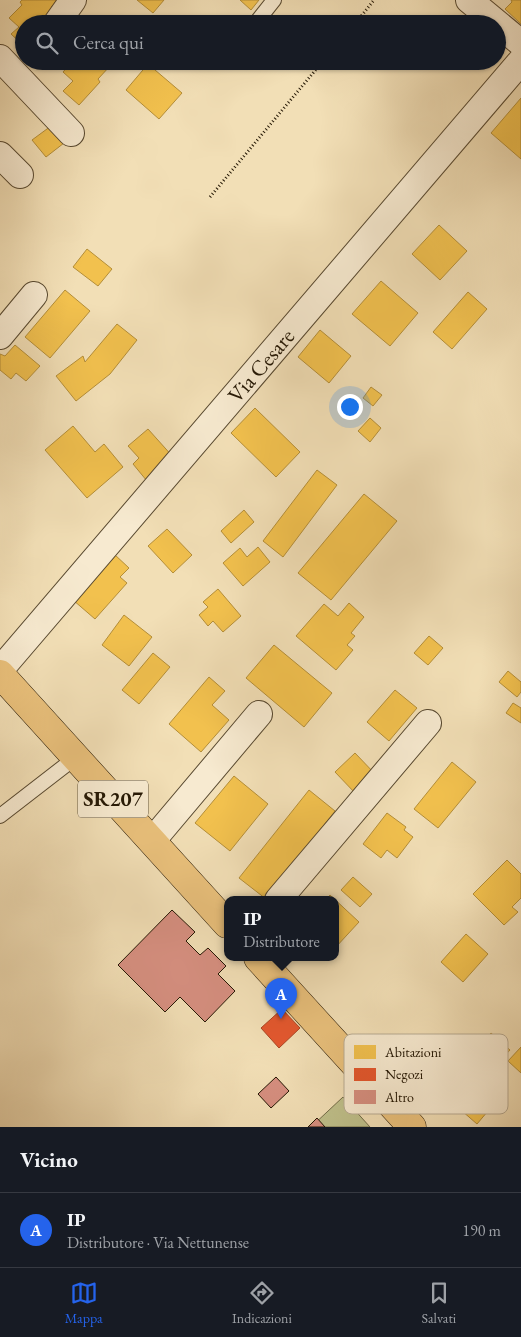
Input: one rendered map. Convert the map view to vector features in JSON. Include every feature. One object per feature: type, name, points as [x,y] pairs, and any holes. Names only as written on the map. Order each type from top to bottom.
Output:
[{"type":"main road","name":"SR207","points":[[0,674],[224,921]]},
{"type":"main road","points":[[261,961],[344,1052]]},
{"type":"main road","points":[[400,1114],[412,1127]]},
{"type":"street","points":[[62,15],[73,0]]},
{"type":"street","points":[[469,0],[487,15]]},
{"type":"street","points":[[506,31],[521,43]]},
{"type":"street","points":[[0,58],[15,65]]},
{"type":"street","name":"Via Cesare","points":[[0,670],[521,61]]},
{"type":"street","points":[[25,70],[71,133]]},
{"type":"street","points":[[0,155],[20,174]]},
{"type":"street","points":[[0,336],[34,295]]},
{"type":"street","points":[[152,841],[260,714]]},
{"type":"street","points":[[281,896],[428,723]]},
{"type":"lane","points":[[262,15],[274,0]]},
{"type":"lane","points":[[0,816],[75,758]]},
{"type":"path","points":[[362,15],[374,0]]},
{"type":"path","points":[[210,197],[316,70]]},
{"type":"green space","points":[[343,1097],[344,1114],[358,1114],[370,1127],[311,1127]]},
{"type":"building: Abitazioni","points":[[22,0],[58,0],[51,7],[55,11],[52,15],[15,15],[15,23],[9,18],[22,5],[20,2]]},
{"type":"building: Abitazioni","points":[[137,0],[164,0],[153,13]]},
{"type":"building: Abitazioni","points":[[240,0],[259,0],[251,10]]},
{"type":"building: Abitazioni","points":[[511,0],[521,0],[521,24],[505,9],[512,2]]},
{"type":"building: Abitazioni","points":[[65,70],[106,70],[98,79],[100,82],[79,105],[63,91],[73,81],[63,72]]},
{"type":"building: Abitazioni","points":[[143,70],[155,70],[182,93],[159,119],[126,90]]},
{"type":"building: Abitazioni","points":[[521,98],[521,159],[491,133]]},
{"type":"building: Abitazioni","points":[[51,126],[64,143],[46,157],[32,140]]},
{"type":"building: Abitazioni","points":[[439,225],[467,251],[440,280],[412,254]]},
{"type":"building: Abitazioni","points":[[87,249],[112,269],[98,286],[73,267]]},
{"type":"building: Abitazioni","points":[[381,281],[418,313],[390,346],[352,314]]},
{"type":"building: Abitazioni","points":[[65,290],[90,311],[50,358],[25,337]]},
{"type":"building: Abitazioni","points":[[468,292],[487,309],[452,349],[433,332]]},
{"type":"building: Abitazioni","points":[[117,324],[137,340],[110,374],[76,401],[56,376],[83,356],[85,362]]},
{"type":"building: Abitazioni","points":[[320,330],[351,356],[329,383],[298,357]]},
{"type":"building: Abitazioni","points":[[15,345],[40,366],[26,381],[16,373],[11,379],[0,370],[0,354],[5,356]]},
{"type":"building: Abitazioni","points":[[371,387],[382,395],[373,406],[363,398]]},
{"type":"building: Abitazioni","points":[[255,408],[300,452],[276,477],[231,433]]},
{"type":"building: Abitazioni","points":[[370,418],[381,428],[370,442],[358,431]]},
{"type":"building: Abitazioni","points":[[73,426],[95,452],[104,444],[123,467],[87,498],[45,450]]},
{"type":"building: Abitazioni","points":[[148,429],[174,458],[147,481],[133,464],[139,458],[128,446]]},
{"type":"building: Abitazioni","points":[[317,470],[337,485],[283,557],[263,541]]},
{"type":"building: Abitazioni","points":[[364,494],[397,521],[331,600],[298,573]]},
{"type":"building: Abitazioni","points":[[244,510],[254,522],[231,543],[221,531]]},
{"type":"building: Abitazioni","points":[[167,529],[192,555],[173,573],[148,546]]},
{"type":"building: Abitazioni","points":[[258,547],[270,562],[243,586],[223,563],[240,548],[247,557]]},
{"type":"building: Abitazioni","points":[[114,554],[129,568],[120,577],[127,583],[95,619],[73,600]]},
{"type":"building: Abitazioni","points":[[218,589],[241,616],[223,632],[213,621],[208,626],[199,615],[208,607],[203,602]]},
{"type":"building: Abitazioni","points":[[349,603],[364,617],[351,633],[355,636],[347,645],[353,650],[336,670],[296,636],[324,604],[338,616]]},
{"type":"building: Abitazioni","points":[[124,615],[152,637],[129,666],[102,645]]},
{"type":"building: Abitazioni","points":[[429,636],[443,648],[428,665],[414,653]]},
{"type":"building: Abitazioni","points":[[274,645],[332,693],[304,727],[246,678]]},
{"type":"building: Abitazioni","points":[[153,653],[170,667],[139,704],[122,690]]},
{"type":"building: Abitazioni","points":[[508,671],[521,682],[521,692],[517,697],[499,682]]},
{"type":"building: Abitazioni","points":[[209,677],[225,691],[212,705],[229,720],[201,752],[169,724]]},
{"type":"building: Abitazioni","points":[[395,690],[417,708],[389,741],[367,722]]},
{"type":"building: Abitazioni","points":[[513,703],[521,708],[521,723],[506,713]]},
{"type":"building: Abitazioni","points":[[355,753],[376,775],[356,794],[335,772]]},
{"type":"building: Abitazioni","points":[[452,762],[476,782],[438,828],[414,809]]},
{"type":"building: Abitazioni","points":[[234,776],[268,804],[230,851],[195,823]]},
{"type":"building: Abitazioni","points":[[309,790],[335,811],[268,896],[262,896],[239,878]]},
{"type":"building: Abitazioni","points":[[387,813],[406,827],[404,830],[413,837],[397,858],[387,850],[381,858],[363,844]]},
{"type":"building: Abitazioni","points":[[507,860],[521,874],[521,898],[512,907],[518,912],[504,925],[473,894]]},
{"type":"building: Abitazioni","points":[[353,877],[372,894],[360,907],[341,890]]},
{"type":"building: Abitazioni","points":[[339,903],[359,922],[339,944]]},
{"type":"building: Abitazioni","points":[[466,934],[488,954],[463,982],[441,962]]},
{"type":"building: Abitazioni","points":[[521,1047],[521,1073],[508,1061]]},
{"type":"building: Abitazioni","points":[[466,1114],[485,1114],[477,1124]]},
{"type":"building: Negozi","points":[[282,1009],[300,1028],[279,1048],[261,1028]]},
{"type":"building: Altro","points":[[172,910],[195,932],[186,941],[200,955],[208,948],[226,966],[218,974],[235,991],[205,1022],[180,997],[165,1012],[118,965]]},
{"type":"building: Altro","points":[[276,1077],[289,1091],[271,1108],[258,1094]]},
{"type":"building: Altro","points":[[317,1118],[325,1127],[308,1127]]},
{"type":"place","name":"IP","points":[[281,1019]]}]
